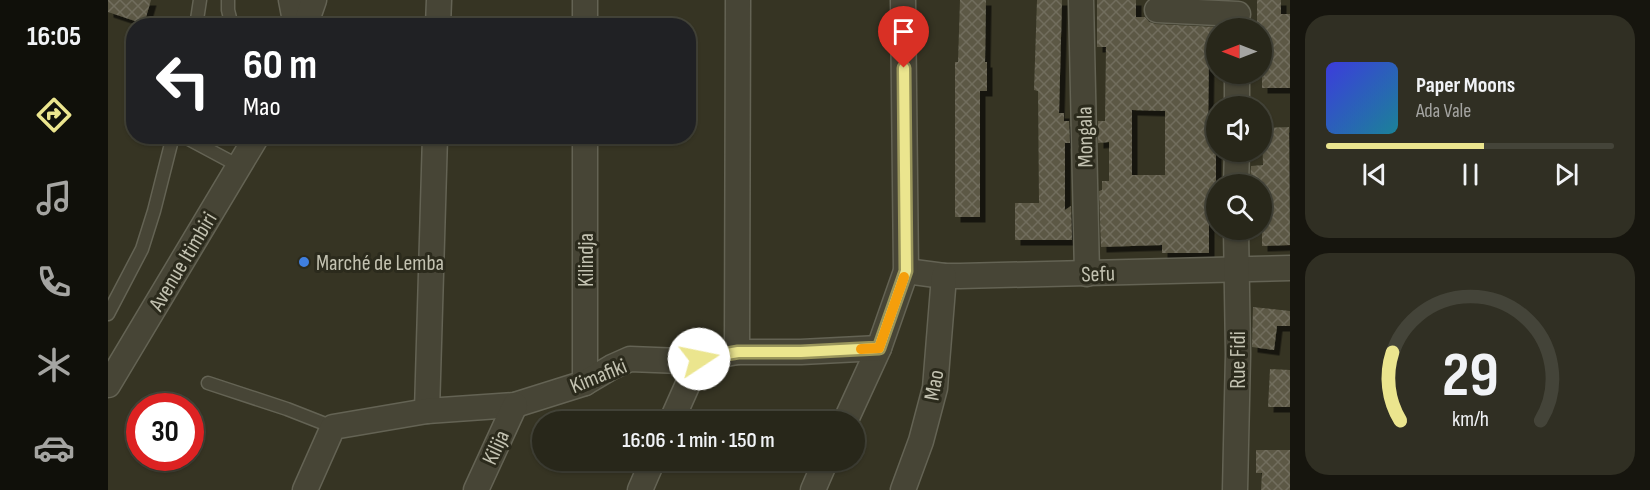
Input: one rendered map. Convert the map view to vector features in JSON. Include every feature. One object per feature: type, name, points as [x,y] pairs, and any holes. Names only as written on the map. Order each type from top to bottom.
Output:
[{"type":"street","points":[[291,0],[294,18]]},
{"type":"street","points":[[308,18],[314,0]]},
{"type":"street","points":[[438,18],[439,0]]},
{"type":"street","points":[[585,0],[585,18]]},
{"type":"street","points":[[738,0],[738,352]]},
{"type":"street","points":[[850,411],[879,348],[906,271],[903,0]]},
{"type":"street","name":"Mongala","points":[[1082,0],[1087,274]]},
{"type":"street","points":[[1157,10],[1237,14]]},
{"type":"street","name":"Avenue Itimbiri","points":[[108,385],[252,144]]},
{"type":"street","points":[[427,411],[435,144]]},
{"type":"street","name":"Kilindja","points":[[585,144],[585,383]]},
{"type":"street","name":"Rue Fidi","points":[[1235,490],[1238,354],[1236,240]]},
{"type":"street","name":"Sefu","points":[[906,271],[945,276],[1290,268]]},
{"type":"street","name":"Mao","points":[[903,490],[921,441],[935,388],[945,276]]},
{"type":"street","name":"Kimafiki","points":[[333,427],[427,411],[514,405],[585,383],[630,359],[681,361],[738,352],[879,348]]},
{"type":"street","points":[[676,411],[699,359]]},
{"type":"street","name":"Kilija","points":[[476,490],[514,405]]},
{"type":"street","points":[[305,490],[333,427]]},
{"type":"street","points":[[640,490],[648,471]]},
{"type":"street","points":[[813,490],[821,471]]},
{"type":"lane","points":[[198,18],[200,0]]},
{"type":"lane","points":[[228,0],[230,18]]},
{"type":"lane","points":[[108,314],[142,249],[171,144]]},
{"type":"lane","points":[[198,144],[239,166]]},
{"type":"lane","points":[[208,383],[333,427]]},
{"type":"building","points":[[108,0],[151,0],[146,18],[126,18],[108,12]]},
{"type":"building","points":[[960,0],[986,0],[987,91],[980,91],[980,217],[955,217],[955,62],[958,62]]},
{"type":"building","points":[[1037,0],[1062,0],[1059,113],[1064,113],[1064,121],[1069,121],[1070,143],[1065,143],[1065,210],[1071,206],[1072,240],[1015,240],[1015,203],[1039,203],[1038,91],[1034,90]]},
{"type":"building","points":[[1097,0],[1136,0],[1136,17],[1145,17],[1149,22],[1156,24],[1206,26],[1206,84],[1209,84],[1208,96],[1206,96],[1206,162],[1216,162],[1216,174],[1206,174],[1206,240],[1209,240],[1209,253],[1162,253],[1162,245],[1101,247],[1099,191],[1102,190],[1102,181],[1109,181],[1109,142],[1098,143],[1098,121],[1105,121],[1106,47],[1097,47]],"holes":[[[1132,110],[1165,111],[1165,175],[1132,175]]]},
{"type":"building","points":[[1257,0],[1281,0],[1281,14],[1290,14],[1290,88],[1262,88],[1262,84],[1272,84],[1272,18],[1257,18]]},
{"type":"building","points":[[1289,127],[1290,245],[1262,246],[1262,240],[1272,240],[1272,174],[1251,174],[1251,166],[1272,162],[1272,128]]},
{"type":"building","points":[[1253,307],[1290,311],[1290,326],[1277,326],[1274,350],[1252,347]]},
{"type":"building","points":[[1270,369],[1290,370],[1290,407],[1268,407]]},
{"type":"building","points":[[1256,450],[1290,450],[1290,490],[1261,490],[1262,473],[1256,473]]},
{"type":"slow traffic","points":[[861,349],[879,348],[904,277]]},
{"type":"place","name":"Marché de Lemba","points":[[304,262]]},
{"type":"route","points":[[699,359],[738,352],[879,348],[906,271],[904,68]]}]
